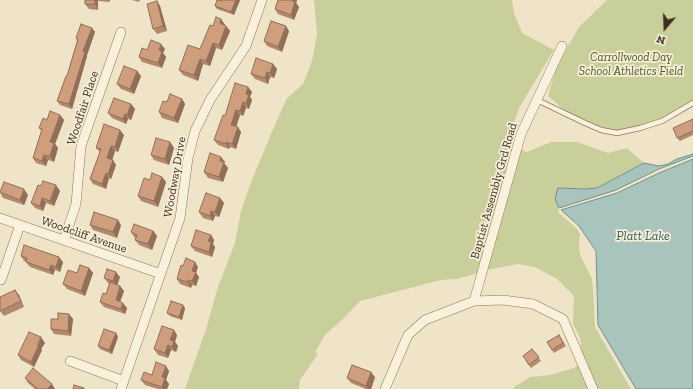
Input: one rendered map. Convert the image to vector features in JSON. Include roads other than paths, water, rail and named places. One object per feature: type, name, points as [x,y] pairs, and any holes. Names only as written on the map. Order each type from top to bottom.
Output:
[{"type":"street","name":"Woodway Drive","points":[[122,385],[180,218],[188,158],[195,131],[210,100],[246,46],[262,0]]},
{"type":"street","name":"Woodfair Place","points":[[64,240],[76,204],[81,146],[121,32]]},
{"type":"street","name":"Baptist Assembly Grd Road","points":[[474,301],[521,134],[562,46]]},
{"type":"street","name":"Woodcliff Avenue","points":[[0,218],[161,274]]},
{"type":"street","points":[[1,280],[20,225]]},
{"type":"street","points":[[385,389],[408,335],[425,320],[474,301],[503,300],[533,304],[563,320],[593,389]]},
{"type":"street","points":[[70,361],[122,385]]},
{"type":"lane","points":[[537,100],[601,130],[617,133],[662,121],[693,103]]},
{"type":"water","points":[[693,154],[693,156],[659,169],[616,190],[559,208],[555,198],[558,188],[597,188],[644,163],[659,166]]},
{"type":"water","name":"Platt Lake","points":[[693,159],[693,389],[636,389],[598,325],[596,251],[579,226],[561,210],[617,193]]},
{"type":"park label","name":"Carrollwood Day School Athletics Field","points":[[631,65]]}]
